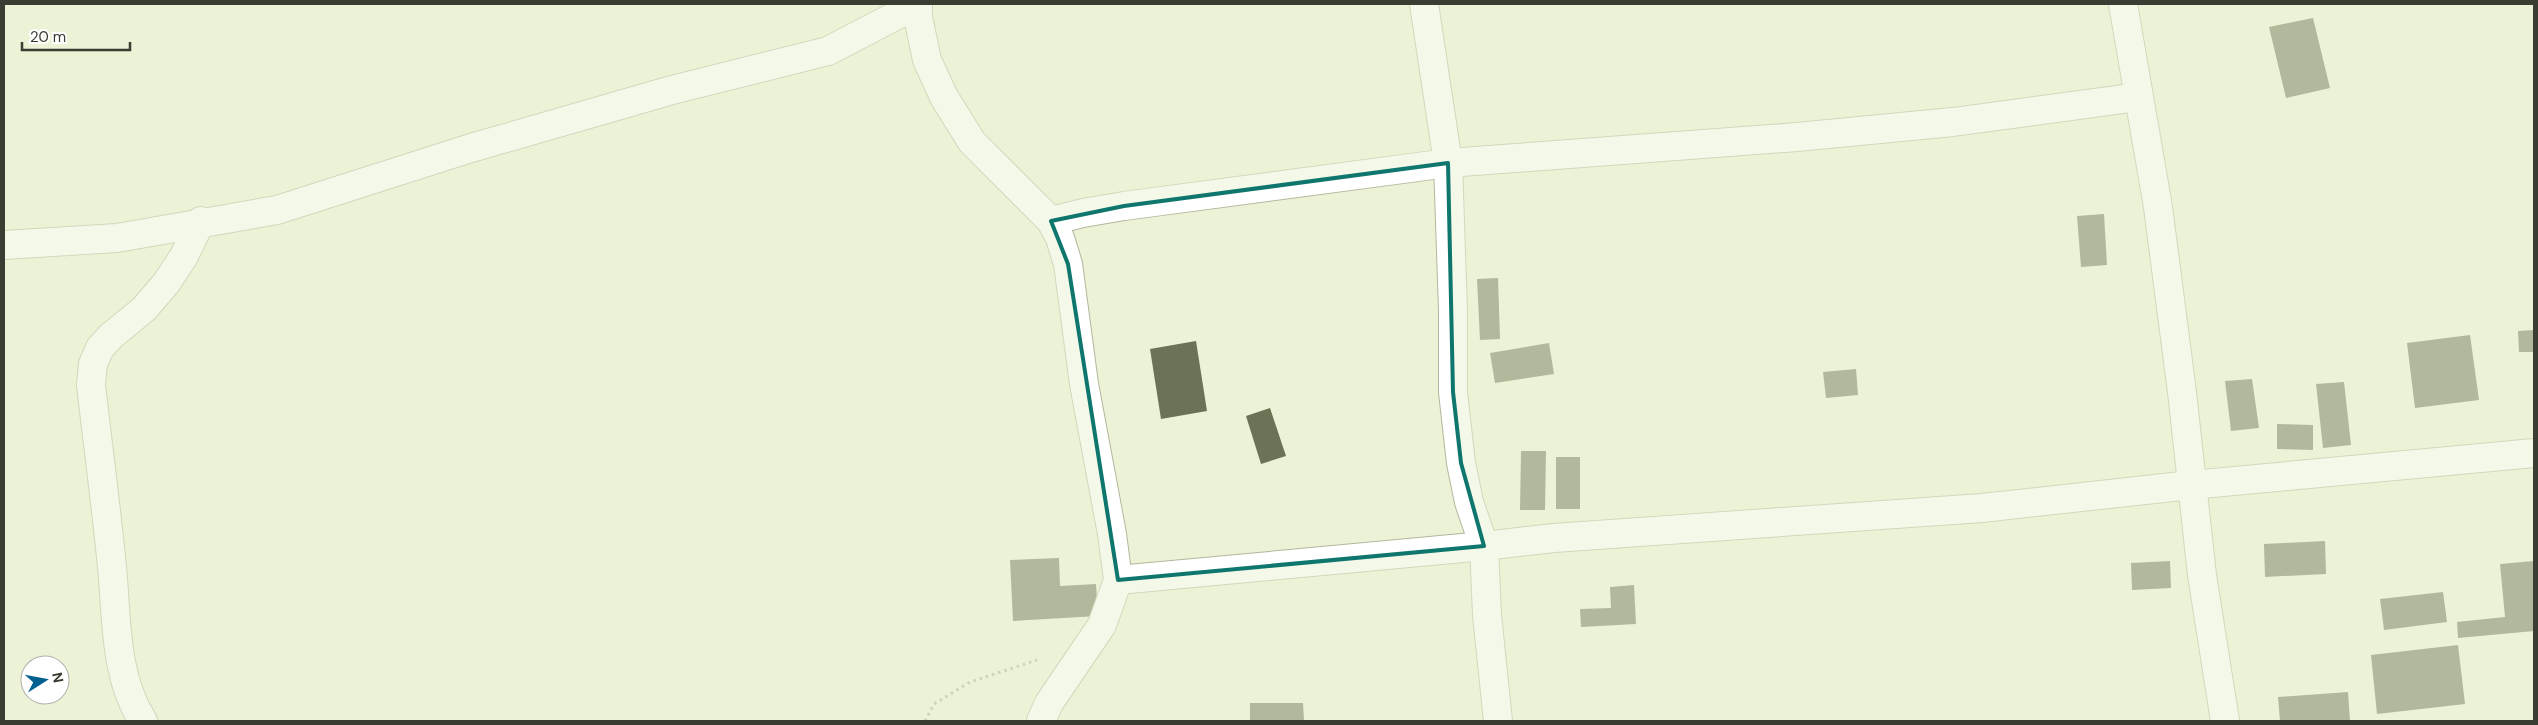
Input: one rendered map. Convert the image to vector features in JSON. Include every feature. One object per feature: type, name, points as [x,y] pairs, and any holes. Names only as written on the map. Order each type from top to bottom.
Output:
[{"type":"street","points":[[4,245],[117,238],[201,221],[277,210],[470,148],[652,95],[828,51],[867,33],[899,14],[910,4]]},
{"type":"street","points":[[918,4],[918,18],[927,60],[944,97],[972,142],[1051,221],[1060,238],[1068,264],[1084,384],[1112,534],[1118,580],[1102,626],[1083,650],[1049,703],[1041,721]]},
{"type":"street","points":[[1424,4],[1448,163],[1453,392],[1461,463],[1484,546],[1487,615],[1498,721]]},
{"type":"street","points":[[2123,4],[2158,207],[2202,575],[2225,721]]},
{"type":"street","points":[[1051,221],[1124,206],[1448,163],[1797,137],[1953,122],[2138,97]]},
{"type":"street","points":[[143,721],[131,696],[118,647],[112,566],[91,386],[93,364],[100,348],[111,336],[144,309],[167,282],[184,256],[201,221]]},
{"type":"street","points":[[1118,580],[1554,538],[1982,508],[2191,485],[2534,453]]},
{"type":"path","points":[[925,721],[934,704],[970,682],[1040,659],[1083,650]]},
{"type":"highlighted area","points":[[1448,163],[1453,392],[1461,463],[1484,546],[1118,580],[1068,264],[1051,221],[1124,206]]},
{"type":"building","points":[[2313,18],[2330,88],[2286,98],[2269,27]]},
{"type":"building","points":[[2104,214],[2107,265],[2081,267],[2077,216]]},
{"type":"building","points":[[1498,278],[1500,339],[1480,340],[1477,279]]},
{"type":"building","points":[[2534,330],[2534,352],[2519,352],[2518,331]]},
{"type":"building","points":[[2470,335],[2479,400],[2415,408],[2407,343]]},
{"type":"building","points":[[1196,341],[1207,411],[1161,419],[1150,349]]},
{"type":"building","points":[[1549,343],[1554,374],[1495,383],[1490,353]]},
{"type":"building","points":[[1856,369],[1858,395],[1826,398],[1823,372]]},
{"type":"building","points":[[2252,379],[2259,428],[2231,431],[2225,381]]},
{"type":"building","points":[[2344,382],[2351,445],[2323,448],[2316,384]]},
{"type":"building","points":[[1270,408],[1286,456],[1261,464],[1246,416]]},
{"type":"building","points":[[2277,424],[2313,425],[2313,450],[2277,449]]},
{"type":"building","points":[[1521,451],[1546,451],[1545,510],[1520,510]]},
{"type":"building","points":[[1556,457],[1580,457],[1580,509],[1556,509]]},
{"type":"building","points":[[2325,541],[2326,574],[2265,577],[2264,544]]},
{"type":"building","points":[[1059,558],[1060,586],[1096,584],[1098,616],[1013,621],[1010,560]]},
{"type":"building","points":[[2170,561],[2171,588],[2132,590],[2131,563]]},
{"type":"building","points":[[2534,561],[2534,631],[2458,638],[2457,622],[2505,617],[2500,564]]},
{"type":"building","points":[[1634,585],[1636,624],[1581,627],[1580,609],[1611,608],[1610,587]]},
{"type":"building","points":[[2443,592],[2447,622],[2384,630],[2380,599]]},
{"type":"building","points":[[2458,645],[2465,704],[2377,714],[2371,655]]},
{"type":"building","points":[[2348,692],[2350,721],[2280,721],[2278,697]]},
{"type":"building","points":[[1250,703],[1303,703],[1304,721],[1250,721]]}]
